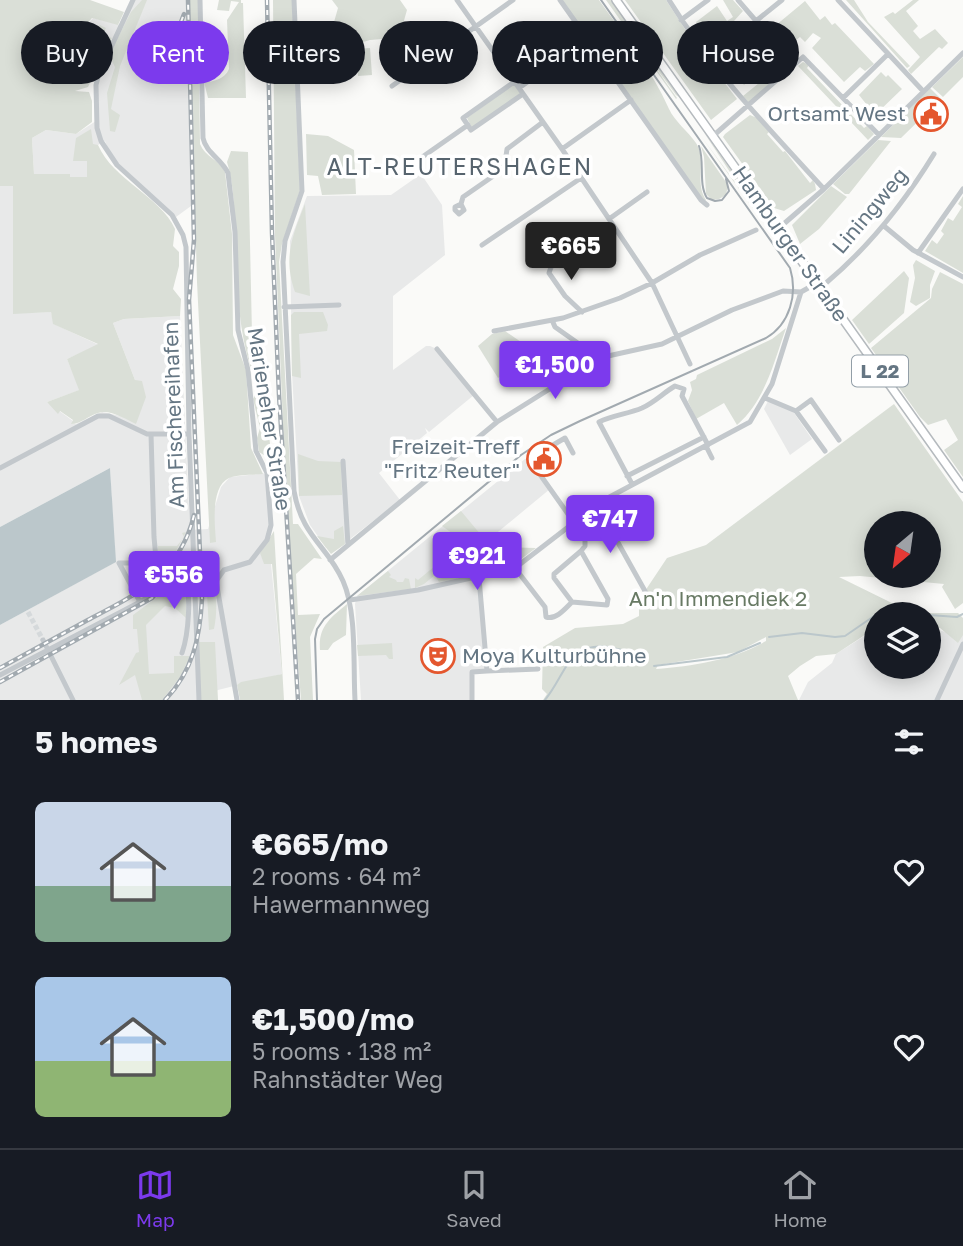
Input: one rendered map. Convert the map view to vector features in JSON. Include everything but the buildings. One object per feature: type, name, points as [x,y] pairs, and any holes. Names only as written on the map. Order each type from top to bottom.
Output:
[{"type":"main road","name":"Hamburger Straße","points":[[616,0],[821,283],[963,488]]},
{"type":"street","name":"Am Fischereihafen","points":[[133,0],[100,68],[96,93],[96,121],[101,141],[117,165],[172,215],[185,240],[199,700]]},
{"type":"street","name":"Marieneher Straße","points":[[200,0],[203,138],[204,145],[225,165],[228,173],[235,232],[238,330],[248,370],[256,451],[267,473],[271,524],[267,540],[250,562],[224,570],[216,581],[237,700]]},
{"type":"street","points":[[294,0],[302,191],[284,247],[294,491],[304,526],[341,576],[350,600],[355,700]]},
{"type":"street","points":[[457,0],[472,21]]},
{"type":"street","points":[[478,24],[513,0]]},
{"type":"street","points":[[561,0],[707,205]]},
{"type":"street","points":[[669,0],[681,20],[748,107],[821,185]]},
{"type":"street","points":[[681,20],[708,0]]},
{"type":"street","points":[[738,0],[756,21],[782,0]]},
{"type":"street","points":[[838,0],[923,91]]},
{"type":"street","points":[[478,30],[492,50]]},
{"type":"street","points":[[779,228],[963,52]]},
{"type":"street","points":[[843,98],[887,55]]},
{"type":"street","points":[[799,61],[803,57],[878,135]]},
{"type":"street","points":[[511,84],[463,118],[471,130],[523,94]]},
{"type":"street","points":[[516,84],[652,283],[690,364]]},
{"type":"street","points":[[519,88],[524,84]]},
{"type":"street","points":[[713,136],[773,84]]},
{"type":"street","points":[[562,149],[631,100]]},
{"type":"street","points":[[461,204],[466,194],[502,170],[505,153],[510,145],[543,122]]},
{"type":"street","points":[[408,167],[467,125]]},
{"type":"street","name":"Liningweg","points":[[801,292],[821,283],[862,250],[899,208],[934,154]]},
{"type":"street","points":[[482,245],[581,178]]},
{"type":"street","points":[[918,253],[963,189]]},
{"type":"street","points":[[609,219],[647,192]]},
{"type":"street","points":[[884,226],[918,253],[963,277]]},
{"type":"street","points":[[494,331],[582,312],[652,283],[700,256],[756,230]]},
{"type":"street","points":[[571,254],[551,267],[549,273],[565,296],[582,312]]},
{"type":"street","points":[[330,560],[497,422],[599,358],[662,344],[732,310],[783,291],[801,292],[775,375],[749,426],[632,484],[597,505],[515,568],[479,578],[350,600]]},
{"type":"street","points":[[285,307],[338,305]]},
{"type":"street","points":[[552,320],[555,327],[599,358]]},
{"type":"street","points":[[437,349],[497,422]]},
{"type":"street","points":[[632,484],[598,422],[642,408],[675,386],[684,389],[682,396],[712,458]]},
{"type":"street","points":[[765,398],[796,411],[825,451]]},
{"type":"street","points":[[796,411],[811,400],[839,440]]},
{"type":"street","points":[[0,468],[98,416],[109,416],[151,435],[189,434]]},
{"type":"street","points":[[151,435],[159,590]]},
{"type":"street","points":[[627,476],[704,437]]},
{"type":"street","points":[[572,603],[554,578],[554,574],[581,551],[585,546],[585,538],[529,460],[565,438],[573,453]]},
{"type":"street","points":[[343,461],[348,545]]},
{"type":"street","points":[[597,505],[645,592]]},
{"type":"street","points":[[515,568],[545,607],[546,617],[554,618],[572,603],[605,606],[608,603],[581,551]]},
{"type":"street","points":[[140,602],[119,563],[156,563]]},
{"type":"street","points":[[0,675],[140,602],[183,575],[195,572]]},
{"type":"street","points":[[182,653],[186,643],[188,585],[183,575]]},
{"type":"street","points":[[479,578],[487,671]]},
{"type":"street","points":[[43,640],[73,700]]},
{"type":"street","points":[[937,700],[963,644]]},
{"type":"street","points":[[472,700],[472,672],[538,669]]},
{"type":"shaded area","points":[[133,0],[186,0],[187,21],[127,21],[127,84],[188,84],[191,206],[176,217],[117,162],[105,141],[93,145],[87,161],[88,177],[34,174],[32,138],[46,130],[76,134],[96,121],[96,85],[113,84],[113,23],[121,25]]},
{"type":"shaded area","points":[[421,174],[442,205],[445,255],[393,296],[393,370],[426,346],[430,346],[437,349],[474,395],[429,432],[425,428],[427,433],[379,473],[400,500],[345,543],[326,548],[310,525],[299,496],[292,373],[290,241],[307,196],[391,195]]},
{"type":"shaded area","points":[[0,186],[13,186],[13,313],[51,312],[54,324],[99,345],[67,359],[80,390],[47,402],[73,421],[72,424],[102,412],[121,416],[135,380],[113,323],[124,319],[180,316],[190,530],[208,529],[221,487],[230,477],[267,473],[271,525],[260,551],[264,563],[271,564],[282,674],[218,690],[202,700],[0,700],[0,625],[115,562],[110,468],[0,527]]},
{"type":"shaded area","points":[[768,401],[792,410],[812,439],[790,455],[764,409]]},
{"type":"shaded area","points":[[525,459],[529,459],[550,489],[487,541],[481,535],[450,560],[464,577],[479,578],[487,671],[472,672],[472,700],[361,700],[355,604],[357,596]]},
{"type":"shaded area","points":[[110,468],[116,562],[0,625],[0,527]]},
{"type":"shaded area","points":[[963,630],[963,700],[799,700],[808,682],[832,663],[836,654],[864,636],[864,679],[941,679],[941,631],[958,636]]},
{"type":"green space","points":[[0,0],[90,0],[124,12],[118,25],[113,21],[92,18],[89,21],[21,21],[21,84],[89,84],[75,91],[89,92],[92,101],[92,122],[76,134],[46,130],[32,138],[34,174],[87,177],[87,161],[73,161],[76,138],[91,129],[93,144],[98,145],[114,168],[159,207],[175,229],[173,246],[179,252],[179,266],[173,289],[181,299],[180,316],[124,319],[113,323],[135,380],[142,381],[146,397],[136,424],[103,412],[71,424],[73,420],[60,411],[58,414],[47,402],[79,390],[67,359],[98,344],[53,324],[51,312],[13,314],[13,186],[0,186]]},
{"type":"green space","points":[[142,0],[147,0],[138,21],[127,21],[127,49],[120,66],[111,109],[120,115],[115,132],[110,131],[107,93],[110,84],[113,84],[113,47],[131,12]]},
{"type":"green space","points":[[189,0],[198,0],[198,21],[190,21]]},
{"type":"green space","points":[[219,0],[241,0],[243,3],[243,84],[246,84],[246,98],[208,98],[204,84],[229,84],[227,20],[239,2],[231,1],[229,11],[217,10]]},
{"type":"green space","points":[[273,0],[292,0],[293,21],[273,21]]},
{"type":"green space","points":[[332,0],[400,0],[407,10],[404,21],[379,21],[379,39],[365,41],[365,21],[334,21],[338,8]]},
{"type":"green space","points":[[560,0],[599,0],[614,21],[575,21]]},
{"type":"green space","points":[[606,0],[611,0],[626,21],[621,21]]},
{"type":"green space","points":[[625,0],[666,0],[680,21],[677,21],[677,73],[663,53],[663,21],[640,21]]},
{"type":"green space","points":[[723,0],[733,0],[743,11],[734,21],[727,21],[733,17]]},
{"type":"green space","points":[[846,0],[854,0],[868,22],[910,66],[907,68]]},
{"type":"green space","points":[[913,0],[919,0],[906,11],[918,26],[913,31],[920,39],[935,29],[948,43],[942,49],[939,47],[911,74],[908,70],[920,57],[884,17],[893,12],[895,14]]},
{"type":"green space","points":[[805,1],[820,20],[825,16],[832,25],[835,23],[874,64],[865,71],[860,67],[844,82],[812,48],[821,38],[813,33],[805,42],[799,38],[799,21],[781,21]]},
{"type":"green space","points":[[717,6],[727,21],[697,21]]},
{"type":"green space","points":[[365,48],[370,48],[372,75],[365,76]]},
{"type":"green space","points":[[963,57],[963,77],[943,97],[932,87]]},
{"type":"green space","points":[[803,62],[809,65],[807,68],[864,128],[867,126],[874,134],[868,140],[799,65]]},
{"type":"green space","points":[[881,72],[902,89],[875,115],[859,95]]},
{"type":"green space","points":[[663,74],[679,97],[663,77]]},
{"type":"green space","points":[[663,78],[677,98],[663,81]]},
{"type":"green space","points":[[191,84],[199,84],[200,144],[225,172],[232,234],[233,335],[246,370],[251,448],[263,474],[237,476],[223,483],[216,498],[216,542],[210,543],[197,282]]},
{"type":"green space","points":[[274,84],[296,84],[300,190],[282,244],[279,262],[293,524],[298,524],[322,559],[314,558],[296,574],[298,615],[320,614],[310,637],[313,700],[301,700],[287,519],[275,235]]},
{"type":"green space","points":[[514,84],[521,94],[472,128],[467,118]]},
{"type":"green space","points":[[619,84],[656,84],[672,114],[699,150],[701,186],[706,200],[703,203]]},
{"type":"green space","points":[[685,84],[725,84],[737,99],[711,120]]},
{"type":"green space","points":[[758,84],[769,84],[749,103],[743,96]]},
{"type":"green space","points":[[930,88],[941,99],[901,138],[881,137]]},
{"type":"green space","points":[[750,115],[757,118],[769,132],[767,134],[783,152],[785,151],[810,183],[813,180],[815,184],[816,190],[784,211],[774,208],[723,137]]},
{"type":"green space","points":[[703,131],[765,218],[763,220],[761,217],[762,221],[701,136],[751,204]]},
{"type":"green space","points":[[306,134],[328,136],[354,150],[356,194],[322,195],[318,176],[307,175]]},
{"type":"green space","points":[[878,140],[891,141],[849,194],[845,194],[833,184]]},
{"type":"green space","points":[[701,146],[728,185],[726,195],[719,199],[712,200],[706,194]]},
{"type":"green space","points":[[231,151],[248,152],[252,334],[274,474],[268,473],[267,457],[259,452],[257,438],[260,428],[253,399],[256,390],[254,380],[257,376],[256,371],[251,369],[240,319],[233,197],[227,162]]},
{"type":"green space","points":[[831,186],[847,197],[819,229],[800,244],[792,225]]},
{"type":"green space","points":[[963,196],[963,273],[925,251],[932,240],[937,244],[944,234],[941,231],[948,218],[953,221],[962,207],[958,204]]},
{"type":"green space","points":[[305,204],[310,296],[295,292],[289,258],[293,237]]},
{"type":"green space","points":[[916,260],[935,271],[930,285],[930,298],[916,306],[910,302],[915,278],[913,265]]},
{"type":"green space","points":[[904,271],[909,278],[904,313],[869,344],[852,320]]},
{"type":"green space","points":[[940,272],[963,284],[963,477],[944,450],[958,440],[946,419],[928,425],[871,348],[931,298]]},
{"type":"green space","points":[[294,312],[323,312],[328,325],[327,331],[299,334],[301,378],[292,376],[291,315]]},
{"type":"green space","points":[[786,328],[768,380],[747,415],[737,425],[724,403],[696,419],[688,401],[692,390],[690,382],[696,379],[697,375],[772,339]]},
{"type":"green space","points":[[505,331],[537,353],[498,378],[478,346],[492,334]]},
{"type":"green space","name":"An'n Immendiek 2","points":[[894,404],[963,502],[963,603],[955,609],[942,587],[942,511],[864,511],[864,576],[839,577],[890,602],[864,602],[864,636],[836,654],[816,656],[788,676],[798,700],[543,700],[547,694],[542,689],[543,647],[575,628],[623,624],[639,616],[639,606],[645,591],[667,558],[706,545]],"holes":[[[766,637],[766,641],[726,657],[698,664],[656,669],[658,665],[738,652]]]},
{"type":"green space","points":[[298,454],[318,461],[341,462],[342,495],[299,496]]},
{"type":"green space","points":[[461,511],[481,535],[450,560],[462,575],[457,579],[439,582],[435,575],[415,588],[415,578],[418,580],[458,547],[456,536],[442,526]]},
{"type":"green space","points":[[343,526],[345,544],[331,554],[317,536],[334,539],[334,531]]},
{"type":"green space","points":[[274,531],[284,700],[240,700],[237,685],[241,682],[282,674],[272,564],[264,564],[260,553]]},
{"type":"green space","points":[[496,534],[504,547],[536,548],[513,565],[487,541]]},
{"type":"green space","points":[[182,539],[174,555],[160,572],[158,556],[162,552],[158,551],[158,546],[177,546]]},
{"type":"green space","points":[[209,556],[216,602],[214,629],[209,630],[205,557]]},
{"type":"green space","points":[[388,571],[391,575],[389,577],[397,582],[409,579],[411,589],[357,596]]},
{"type":"green space","points":[[179,581],[186,583],[186,618],[175,608],[165,606],[146,625],[149,674],[174,673],[174,656],[190,656],[180,677],[162,700],[142,700],[135,675],[119,685],[139,652],[137,629],[133,629],[133,615]]},
{"type":"green space","points":[[347,604],[346,635],[333,643],[328,650],[320,650],[323,629]]},
{"type":"green space","name":"An'n Immendiek 2","points":[[941,613],[958,613],[963,618],[963,635],[958,643],[941,629]]},
{"type":"green space","points":[[198,642],[215,642],[218,700],[199,700]]},
{"type":"green space","points":[[392,643],[393,659],[386,655],[358,656],[357,645]]},
{"type":"waterway","points":[[941,616],[957,617],[963,614]]},
{"type":"waterway","points":[[769,637],[802,633],[845,636],[864,623]]},
{"type":"waterway","points":[[654,666],[727,657],[760,643]]},
{"type":"waterway","points":[[545,700],[570,660],[586,649],[617,649],[644,660]]},
{"type":"tunnel","points":[[28,612],[43,640]]},
{"type":"tram line","points":[[317,700],[315,639],[317,629],[324,619],[521,455],[551,435],[580,421],[766,338],[786,317],[793,288],[790,268],[601,0]]},
{"type":"tram line","points":[[699,146],[703,186],[707,198],[722,200],[729,191],[726,179]]},
{"type":"railway","points":[[165,700],[175,689],[193,653],[202,599],[189,300],[194,240],[188,0]]},
{"type":"railway","points":[[267,0],[279,395],[298,700]]},
{"type":"railway","points":[[181,21],[184,14]]},
{"type":"railway","points":[[0,668],[122,602],[153,581],[178,553],[194,515]]},
{"type":"railway","points":[[0,682],[152,598],[180,566]]},
{"type":"place","name":"Ortsamt West","points":[[931,114]]},
{"type":"place","name":"Freizeit-Treff \"Fritz Reuter\"","points":[[544,459]]},
{"type":"place","name":"Moya Kulturbühne","points":[[438,656]]},
{"type":"district","name":"ALT-REUTERSHAGEN","points":[[460,167]]}]
